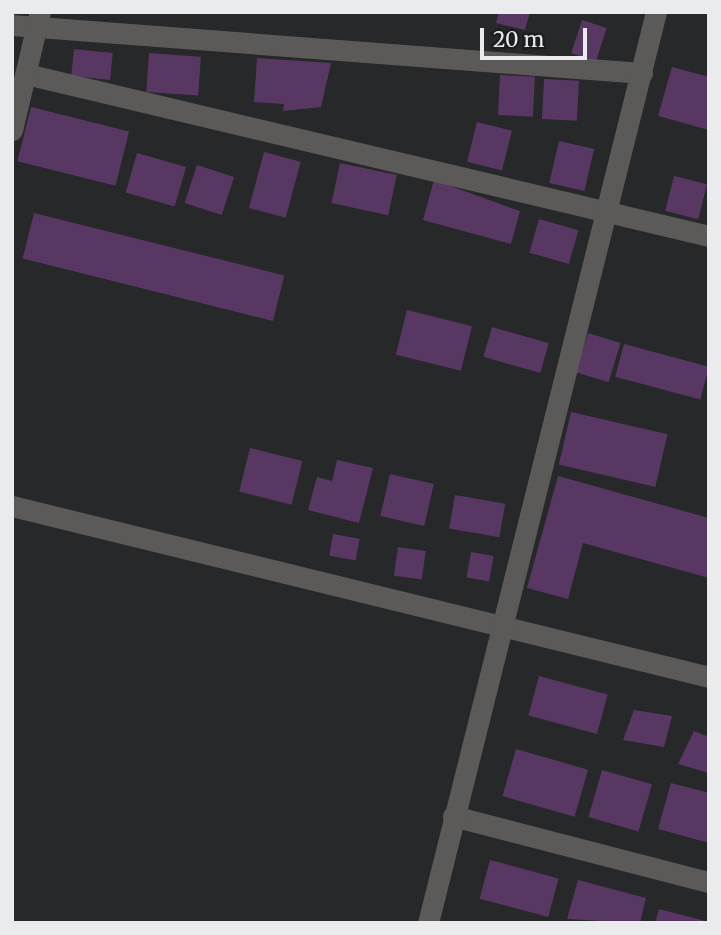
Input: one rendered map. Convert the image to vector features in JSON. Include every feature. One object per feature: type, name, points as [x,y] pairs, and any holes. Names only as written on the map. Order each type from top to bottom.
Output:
[{"type":"street","points":[[428,923],[603,214],[656,12]]},
{"type":"street","points":[[12,26],[38,20],[642,73]]},
{"type":"street","points":[[12,130],[38,20]]},
{"type":"street","points":[[26,74],[603,214],[709,236]]},
{"type":"street","points":[[12,506],[709,677]]},
{"type":"street","points":[[453,816],[709,882]]},
{"type":"building","points":[[499,12],[530,12],[525,30],[496,23]]},
{"type":"building","points":[[582,20],[607,28],[596,61],[571,53]]},
{"type":"building","points":[[74,49],[113,53],[110,80],[71,76]]},
{"type":"building","points":[[149,53],[201,57],[198,96],[146,92]]},
{"type":"building","points":[[257,58],[331,63],[321,107],[283,111],[284,104],[254,102]]},
{"type":"building","points":[[672,67],[709,77],[709,130],[658,116]]},
{"type":"building","points":[[500,75],[535,77],[533,117],[498,115]]},
{"type":"building","points":[[544,79],[579,81],[577,121],[542,119]]},
{"type":"building","points":[[31,107],[129,131],[115,186],[17,161]]},
{"type":"building","points":[[477,122],[512,131],[502,170],[467,162]]},
{"type":"building","points":[[559,141],[594,149],[584,191],[549,183]]},
{"type":"building","points":[[264,152],[301,162],[286,218],[249,208]]},
{"type":"building","points":[[137,153],[186,167],[175,206],[126,192]]},
{"type":"building","points":[[340,163],[397,175],[388,215],[331,203]]},
{"type":"building","points":[[197,165],[234,177],[222,215],[185,203]]},
{"type":"building","points":[[674,176],[707,184],[698,219],[665,211]]},
{"type":"building","points":[[434,180],[520,211],[511,244],[423,220]]},
{"type":"building","points":[[34,213],[284,275],[273,321],[23,259]]},
{"type":"building","points":[[539,219],[578,230],[569,264],[529,253]]},
{"type":"building","points":[[407,310],[472,326],[461,371],[396,355]]},
{"type":"building","points":[[492,327],[549,343],[540,373],[483,357]]},
{"type":"building","points":[[588,333],[621,343],[609,382],[576,372]]},
{"type":"building","points":[[624,344],[709,367],[700,400],[615,377]]},
{"type":"building","points":[[571,412],[667,434],[655,487],[559,465]]},
{"type":"building","points":[[250,448],[302,461],[292,505],[239,492]]},
{"type":"building","points":[[337,460],[373,468],[359,523],[308,510],[317,477],[332,481]]},
{"type":"building","points":[[390,474],[434,484],[424,526],[380,516]]},
{"type":"building","points":[[558,476],[709,518],[709,578],[583,543],[568,599],[527,588]]},
{"type":"building","points":[[455,495],[505,504],[499,537],[449,528]]},
{"type":"building","points":[[333,534],[360,539],[356,560],[329,556]]},
{"type":"building","points":[[398,547],[426,551],[422,580],[394,576]]},
{"type":"building","points":[[471,552],[494,556],[489,582],[466,578]]},
{"type":"building","points":[[539,676],[608,694],[597,734],[528,716]]},
{"type":"building","points":[[634,710],[672,716],[664,747],[623,740]]},
{"type":"building","points":[[694,731],[709,737],[709,773],[678,764]]},
{"type":"building","points":[[516,749],[588,770],[575,817],[502,796]]},
{"type":"building","points":[[602,770],[652,784],[638,831],[588,817]]},
{"type":"building","points":[[671,783],[709,793],[709,843],[658,829]]},
{"type":"building","points":[[490,860],[559,878],[548,917],[480,899]]},
{"type":"building","points":[[578,880],[646,898],[640,923],[567,919]]},
{"type":"building","points":[[659,909],[709,922],[709,923],[655,923]]}]
